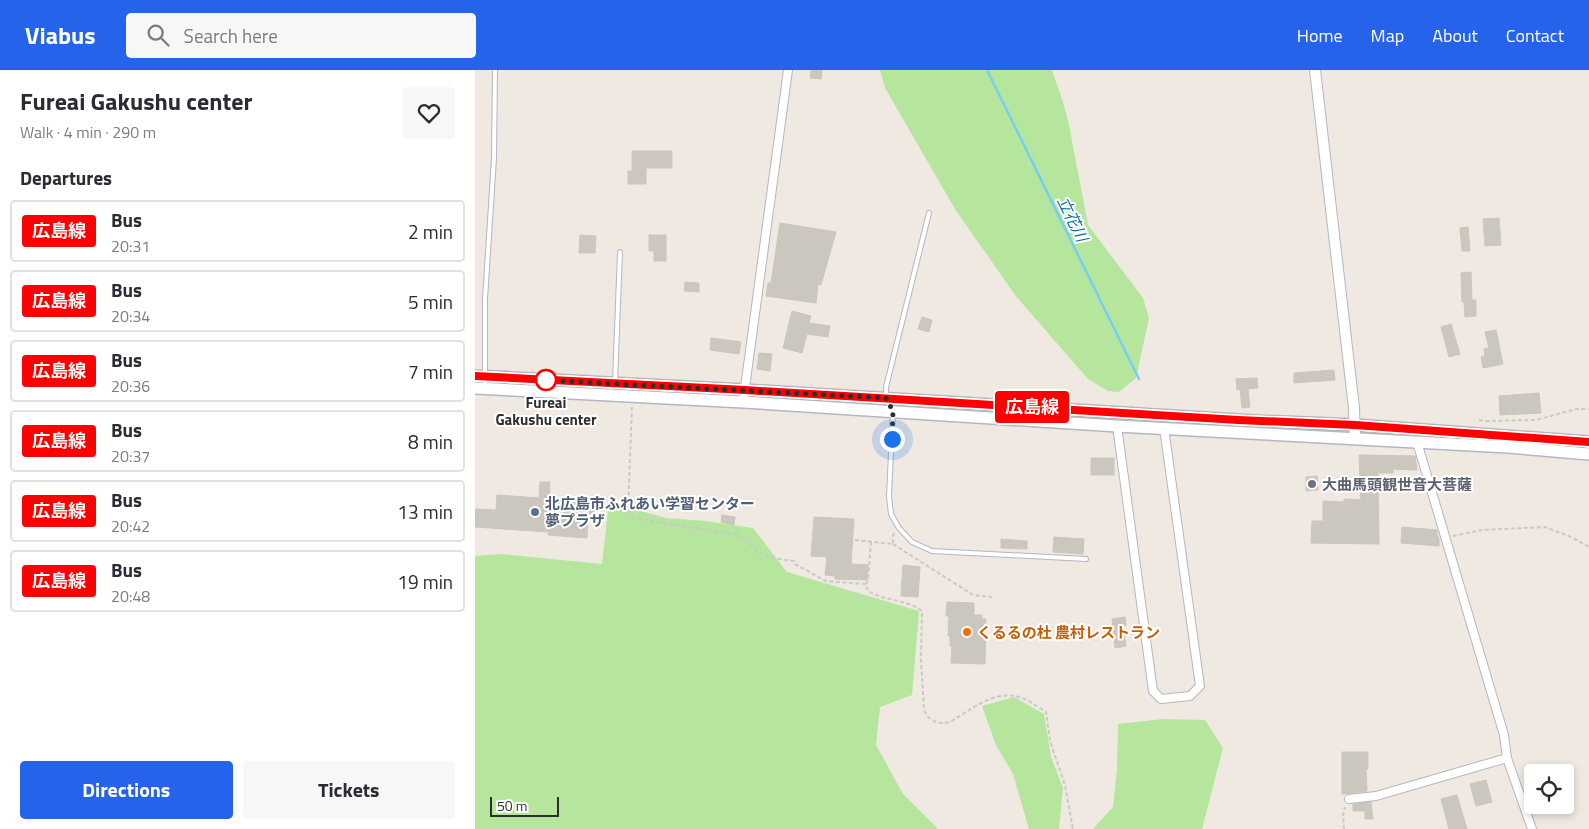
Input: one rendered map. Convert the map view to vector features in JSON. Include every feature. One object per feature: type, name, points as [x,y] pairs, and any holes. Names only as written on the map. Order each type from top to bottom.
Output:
[{"type":"main road","points":[[480,383],[615,383],[1355,425],[1589,442]]},
{"type":"main road","points":[[480,383],[633,397],[1417,442],[1589,454]]},
{"type":"street","points":[[743,402],[789,70]]},
{"type":"street","points":[[1315,70],[1354,408],[1355,439]]},
{"type":"street","points":[[1117,426],[1153,691],[1161,699],[1191,696],[1200,686],[1164,428]]},
{"type":"street","points":[[1417,442],[1504,735],[1507,758],[1532,829]]},
{"type":"street","points":[[1349,799],[1376,796],[1507,758]]},
{"type":"lane","points":[[480,383],[494,158],[495,70]]},
{"type":"lane","points":[[929,214],[886,387],[886,398],[893,411],[889,496],[891,514],[899,528],[911,542],[933,551],[1086,558]]},
{"type":"lane","points":[[615,383],[620,252]]},
{"type":"path","points":[[633,397],[628,511],[633,518],[739,535],[748,541],[759,553],[772,558],[794,561],[795,564],[826,581],[866,584]]},
{"type":"path","points":[[1479,420],[1536,420],[1576,409],[1589,409]]},
{"type":"path","points":[[1445,538],[1482,530],[1545,527],[1571,537],[1589,547]]},
{"type":"path","points":[[893,544],[893,535],[899,528]]},
{"type":"path","points":[[855,540],[893,544],[973,595],[992,597]]},
{"type":"path","points":[[871,542],[868,580],[866,584],[868,591],[875,595],[912,604],[922,611],[921,660],[924,710],[931,721],[945,724],[990,698],[1002,695],[1023,698],[1046,712],[1050,741],[1065,785],[1073,829]]},
{"type":"path","points":[[1344,829],[1344,809],[1349,799]]},
{"type":"green space","points":[[880,70],[1052,70],[1069,125],[1088,225],[1143,298],[1149,318],[1136,378],[1119,392],[1108,391],[1088,379],[1015,295],[955,209],[885,88]]},
{"type":"green space","points":[[609,502],[666,518],[753,528],[787,572],[919,611],[912,695],[880,707],[876,745],[903,794],[938,829],[475,829],[475,556],[500,554],[602,564]]},
{"type":"green space","points":[[1014,697],[1044,714],[1051,757],[1063,788],[1059,829],[1029,829],[1013,774],[996,745],[982,706]]},
{"type":"green space","points":[[1163,719],[1205,720],[1223,748],[1202,829],[1093,829],[1113,807],[1117,769],[1118,724]]},
{"type":"building","points":[[811,70],[822,70],[821,79],[810,78]]},
{"type":"building","points":[[632,151],[672,151],[672,168],[646,168],[646,184],[628,184],[628,171],[632,171]]},
{"type":"building","points":[[1499,218],[1501,245],[1485,246],[1483,219]]},
{"type":"building","points":[[780,223],[836,232],[821,285],[818,284],[816,303],[766,296],[768,283],[771,283]]},
{"type":"building","points":[[1468,227],[1470,251],[1462,251],[1460,228]]},
{"type":"building","points":[[580,235],[596,236],[595,253],[579,253]]},
{"type":"building","points":[[649,235],[666,235],[666,261],[654,261],[654,251],[649,251]]},
{"type":"building","points":[[1471,272],[1472,300],[1476,300],[1476,316],[1465,317],[1464,302],[1462,302],[1461,273]]},
{"type":"building","points":[[685,282],[699,283],[699,292],[684,291]]},
{"type":"building","points":[[792,311],[811,316],[809,323],[830,326],[828,337],[807,334],[802,353],[783,348]]},
{"type":"building","points":[[922,317],[932,320],[929,332],[918,329]]},
{"type":"building","points":[[1451,324],[1460,354],[1449,357],[1441,327]]},
{"type":"building","points":[[1496,330],[1503,364],[1483,368],[1481,357],[1485,356],[1484,349],[1489,348],[1485,332]]},
{"type":"building","points":[[711,338],[741,342],[739,354],[710,350]]},
{"type":"building","points":[[759,353],[772,354],[770,371],[757,369]]},
{"type":"building","points":[[1334,370],[1335,380],[1294,383],[1294,373]]},
{"type":"building","points":[[1257,378],[1258,388],[1248,389],[1250,407],[1242,408],[1240,389],[1237,390],[1236,379]]},
{"type":"building","points":[[1539,393],[1541,413],[1500,415],[1499,396]]},
{"type":"building","points":[[1359,455],[1415,456],[1417,470],[1393,469],[1393,473],[1378,473],[1379,544],[1311,543],[1312,521],[1323,521],[1323,501],[1344,502],[1344,499],[1361,500]]},
{"type":"building","points":[[1091,458],[1114,458],[1114,475],[1091,475]]},
{"type":"building","name":"大曲馬頭観世音大菩薩","points":[[1317,476],[1318,490],[1306,491],[1306,477]]},
{"type":"building","name":"北広島市ふれあい学習センター 夢プラザ","points":[[540,482],[550,482],[549,498],[596,501],[595,514],[588,514],[587,538],[548,535],[548,532],[475,527],[475,509],[496,510],[497,495],[539,498]]},
{"type":"building","points":[[722,515],[735,517],[734,525],[721,522]]},
{"type":"building","points":[[814,517],[854,519],[851,564],[868,565],[867,580],[835,579],[835,576],[825,575],[827,557],[811,556]]},
{"type":"building","points":[[1402,527],[1437,530],[1439,546],[1401,543]]},
{"type":"building","points":[[1054,537],[1084,539],[1083,554],[1053,552]]},
{"type":"building","points":[[1001,539],[1027,541],[1027,549],[1001,548]]},
{"type":"building","points":[[903,565],[920,567],[918,597],[901,596]]},
{"type":"building","name":"くるるの杜 農村レストラン","points":[[947,602],[974,603],[974,615],[982,615],[982,619],[986,619],[985,664],[951,663],[952,646],[950,646],[950,636],[948,636],[949,616],[946,616]]},
{"type":"building","points":[[1125,617],[1126,625],[1123,626],[1126,646],[1115,648],[1112,619]]},
{"type":"building","points":[[1342,752],[1368,752],[1368,769],[1366,769],[1367,791],[1342,794]]},
{"type":"building","points":[[1486,780],[1492,802],[1476,806],[1470,784]]},
{"type":"building","points":[[1457,795],[1467,829],[1449,829],[1441,799]]},
{"type":"building","points":[[1371,802],[1373,819],[1365,819],[1365,811],[1353,811],[1353,804]]},
{"type":"waterway","name":"立花川","points":[[987,70],[1139,379]]},
{"type":"bus line","name":"広島線","points":[[475,376],[745,390],[1238,420],[1355,425],[1589,442]]},
{"type":"place","name":"Fureai Gakushu center","points":[[546,380]]},
{"type":"place","name":"大曲馬頭観世音大菩薩","points":[[1312,484]]},
{"type":"place","name":"北広島市ふれあい学習センター 夢プラザ","points":[[535,512]]},
{"type":"place","name":"くるるの杜 農村レストラン","points":[[967,632]]},
{"type":"route","points":[[546,380],[541,380],[886,398],[893,411],[892,439]]}]
